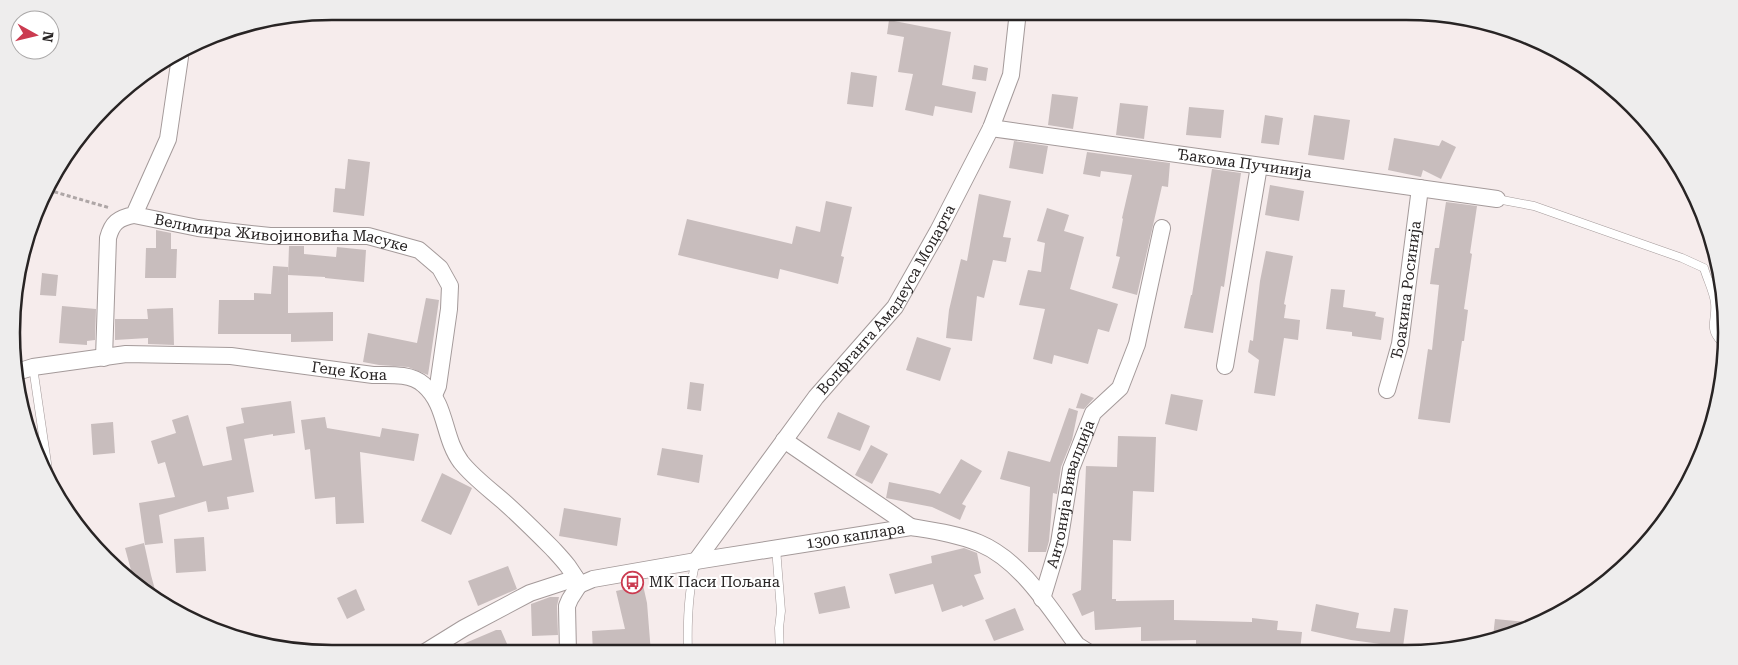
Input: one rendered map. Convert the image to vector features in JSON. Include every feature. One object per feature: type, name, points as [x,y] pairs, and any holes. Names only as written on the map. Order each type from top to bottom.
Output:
[{"type":"street","name":"Волфганга Амадеуса Моцарта","points":[[696,561],[816,397],[895,308],[992,128],[1011,75],[1017,20]]},
{"type":"street","points":[[104,358],[108,238],[115,221],[134,215],[168,140],[179,60]]},
{"type":"street","name":"Ђакома Пучинија","points":[[992,128],[1497,199]]},
{"type":"street","points":[[1225,366],[1259,166]]},
{"type":"street","name":"Ђоакина Росинија","points":[[1387,390],[1400,344],[1420,188]]},
{"type":"street","name":"Велимира Живојиновића Масуке","points":[[134,215],[198,228],[270,236],[368,236],[419,250],[440,268],[450,286],[449,309],[438,386],[434,395]]},
{"type":"street","name":"Антонија Вивалдија","points":[[1042,599],[1059,543],[1071,468],[1094,413],[1120,388],[1137,344],[1162,228]]},
{"type":"street","name":"Геце Кона","points":[[23,370],[34,367],[126,354],[232,356],[373,375],[411,378],[422,383],[434,395]]},
{"type":"street","points":[[434,395],[441,410],[446,433],[460,461],[486,489],[528,524],[568,565],[577,581],[567,606],[568,645]]},
{"type":"street","points":[[784,440],[911,528]]},
{"type":"street","name":"1300 каплара","points":[[437,645],[464,628],[530,593],[577,581],[911,528],[954,535],[980,544],[997,553],[1019,572],[1079,645]]},
{"type":"lane","points":[[1497,199],[1534,206],[1682,258],[1704,268],[1715,302],[1713,329],[1718,338]]},
{"type":"lane","points":[[34,367],[46,457]]},
{"type":"lane","points":[[776,548],[781,611],[780,645]]},
{"type":"lane","points":[[688,645],[691,578],[696,561]]},
{"type":"path","points":[[53,192],[134,215]]},
{"type":"building","points":[[889,20],[951,32],[942,85],[976,92],[972,113],[935,106],[933,116],[905,110],[913,74],[898,72],[904,37],[887,34]]},
{"type":"building","points":[[974,65],[988,68],[986,81],[972,79]]},
{"type":"building","points":[[851,72],[877,76],[873,107],[847,104]]},
{"type":"building","points":[[1052,94],[1078,97],[1073,129],[1048,125]]},
{"type":"building","points":[[1120,103],[1148,106],[1144,139],[1116,135]]},
{"type":"building","points":[[1189,107],[1224,110],[1221,138],[1186,135]]},
{"type":"building","points":[[1265,115],[1283,118],[1279,145],[1261,143]]},
{"type":"building","points":[[1314,115],[1350,120],[1344,160],[1308,155]]},
{"type":"building","points":[[1394,138],[1439,146],[1442,140],[1456,147],[1441,179],[1423,170],[1421,177],[1388,170]]},
{"type":"building","points":[[1014,141],[1048,146],[1043,174],[1009,168]]},
{"type":"building","points":[[1087,152],[1170,163],[1168,187],[1162,186],[1137,295],[1112,288],[1120,257],[1116,256],[1132,175],[1101,171],[1100,177],[1083,174]]},
{"type":"building","points":[[348,159],[370,162],[364,216],[333,212],[335,188],[345,189]]},
{"type":"building","points":[[1212,169],[1241,173],[1224,287],[1221,286],[1213,333],[1184,328],[1192,295]]},
{"type":"building","points":[[1270,185],[1304,191],[1299,221],[1265,215]]},
{"type":"building","points":[[979,194],[1011,201],[1003,237],[1011,238],[1006,262],[993,260],[984,298],[977,296],[972,341],[946,338],[949,310],[961,259],[967,261]]},
{"type":"building","points":[[826,201],[852,207],[841,256],[844,257],[838,284],[780,269],[778,279],[678,255],[687,219],[792,244],[796,226],[820,232]]},
{"type":"building","points":[[1446,202],[1477,206],[1464,309],[1468,310],[1450,423],[1418,419],[1428,349],[1432,350],[1439,285],[1430,284],[1435,248],[1439,248]]},
{"type":"building","points":[[1047,208],[1069,215],[1064,231],[1084,237],[1070,289],[1118,304],[1109,332],[1098,329],[1088,364],[1054,355],[1052,364],[1033,359],[1045,309],[1019,305],[1028,270],[1041,272],[1045,243],[1037,241]]},
{"type":"building","points":[[156,230],[171,233],[171,249],[177,249],[176,278],[145,278],[146,248],[156,248]]},
{"type":"building","points":[[289,246],[304,246],[304,254],[336,257],[337,247],[366,250],[364,282],[288,275]]},
{"type":"building","points":[[1266,251],[1293,256],[1284,304],[1286,305],[1284,318],[1300,320],[1298,340],[1284,338],[1275,396],[1254,393],[1259,360],[1248,352],[1250,340],[1253,341],[1260,281]]},
{"type":"building","points":[[273,266],[288,267],[288,313],[333,312],[333,341],[291,342],[291,334],[218,334],[219,300],[254,300],[254,293],[271,294]]},
{"type":"building","points":[[42,273],[58,275],[56,296],[40,295]]},
{"type":"building","points":[[1331,289],[1345,290],[1343,307],[1376,312],[1375,316],[1384,318],[1381,340],[1352,336],[1352,332],[1326,329]]},
{"type":"building","points":[[426,298],[439,300],[428,375],[408,367],[363,362],[368,333],[417,343]]},
{"type":"building","points":[[62,306],[96,309],[95,340],[87,341],[87,345],[59,343]]},
{"type":"building","points":[[173,308],[174,345],[148,344],[148,338],[115,340],[115,319],[148,319],[147,309]]},
{"type":"building","points":[[917,337],[951,348],[940,381],[906,370]]},
{"type":"building","points":[[690,382],[704,384],[701,411],[687,409]]},
{"type":"building","points":[[1081,393],[1094,398],[1084,409],[1076,408]]},
{"type":"building","points":[[1171,394],[1203,400],[1197,431],[1165,424]]},
{"type":"building","points":[[291,401],[295,433],[273,436],[273,434],[244,439],[254,492],[227,497],[229,509],[208,512],[206,501],[159,515],[163,543],[145,545],[139,503],[175,497],[165,462],[158,464],[151,441],[176,433],[172,420],[188,415],[203,466],[232,460],[226,427],[244,423],[241,408]]},
{"type":"building","points":[[1069,408],[1078,411],[1072,440],[1061,467],[1057,494],[1053,493],[1049,541],[1046,552],[1028,552],[1030,487],[1000,479],[1008,451],[1050,462]]},
{"type":"building","points":[[838,412],[870,426],[860,451],[827,438]]},
{"type":"building","points":[[325,417],[327,428],[380,437],[382,428],[419,434],[414,461],[360,452],[364,523],[336,524],[335,497],[315,499],[310,449],[305,450],[301,420]]},
{"type":"building","points":[[113,422],[115,453],[93,455],[91,424]]},
{"type":"building","points":[[1118,436],[1156,437],[1154,492],[1133,491],[1131,541],[1113,540],[1112,599],[1116,599],[1116,601],[1174,600],[1174,620],[1252,622],[1252,618],[1278,621],[1277,630],[1302,632],[1301,645],[1196,645],[1196,640],[1141,641],[1141,627],[1095,630],[1094,611],[1082,616],[1072,594],[1081,590],[1086,466],[1117,467]]},
{"type":"building","points":[[871,445],[888,454],[872,484],[855,475]]},
{"type":"building","points":[[662,448],[703,455],[699,483],[657,475]]},
{"type":"building","points":[[961,459],[982,471],[962,504],[966,506],[960,520],[932,507],[886,498],[889,482],[940,494]]},
{"type":"building","points":[[442,473],[472,488],[451,535],[421,521]]},
{"type":"building","points":[[564,508],[621,518],[617,546],[559,536]]},
{"type":"building","points":[[204,537],[206,571],[176,573],[174,539]]},
{"type":"building","points":[[144,543],[155,589],[131,571],[125,548]]},
{"type":"building","points":[[964,548],[977,553],[981,573],[974,575],[984,599],[942,612],[933,584],[895,594],[889,574],[932,563],[931,556]]},
{"type":"building","points":[[508,566],[517,589],[478,606],[468,581]]},
{"type":"building","points":[[643,585],[647,603],[650,645],[593,645],[592,631],[625,629],[616,591]]},
{"type":"building","points":[[845,586],[850,608],[819,614],[814,593]]},
{"type":"building","points":[[356,589],[365,610],[347,619],[337,598]]},
{"type":"building","points":[[550,597],[559,597],[557,606],[558,635],[532,636],[531,604]]},
{"type":"building","points":[[1316,604],[1359,613],[1356,628],[1390,632],[1394,608],[1408,610],[1403,645],[1351,640],[1311,631]]},
{"type":"building","points":[[1015,608],[1024,630],[994,641],[985,620]]},
{"type":"building","points":[[1495,619],[1523,622],[1506,628],[1494,632]]},
{"type":"building","points":[[496,630],[501,630],[508,645],[461,645]]},
{"type":"place","name":"МК Паси Пољана","points":[[633,582]]}]
